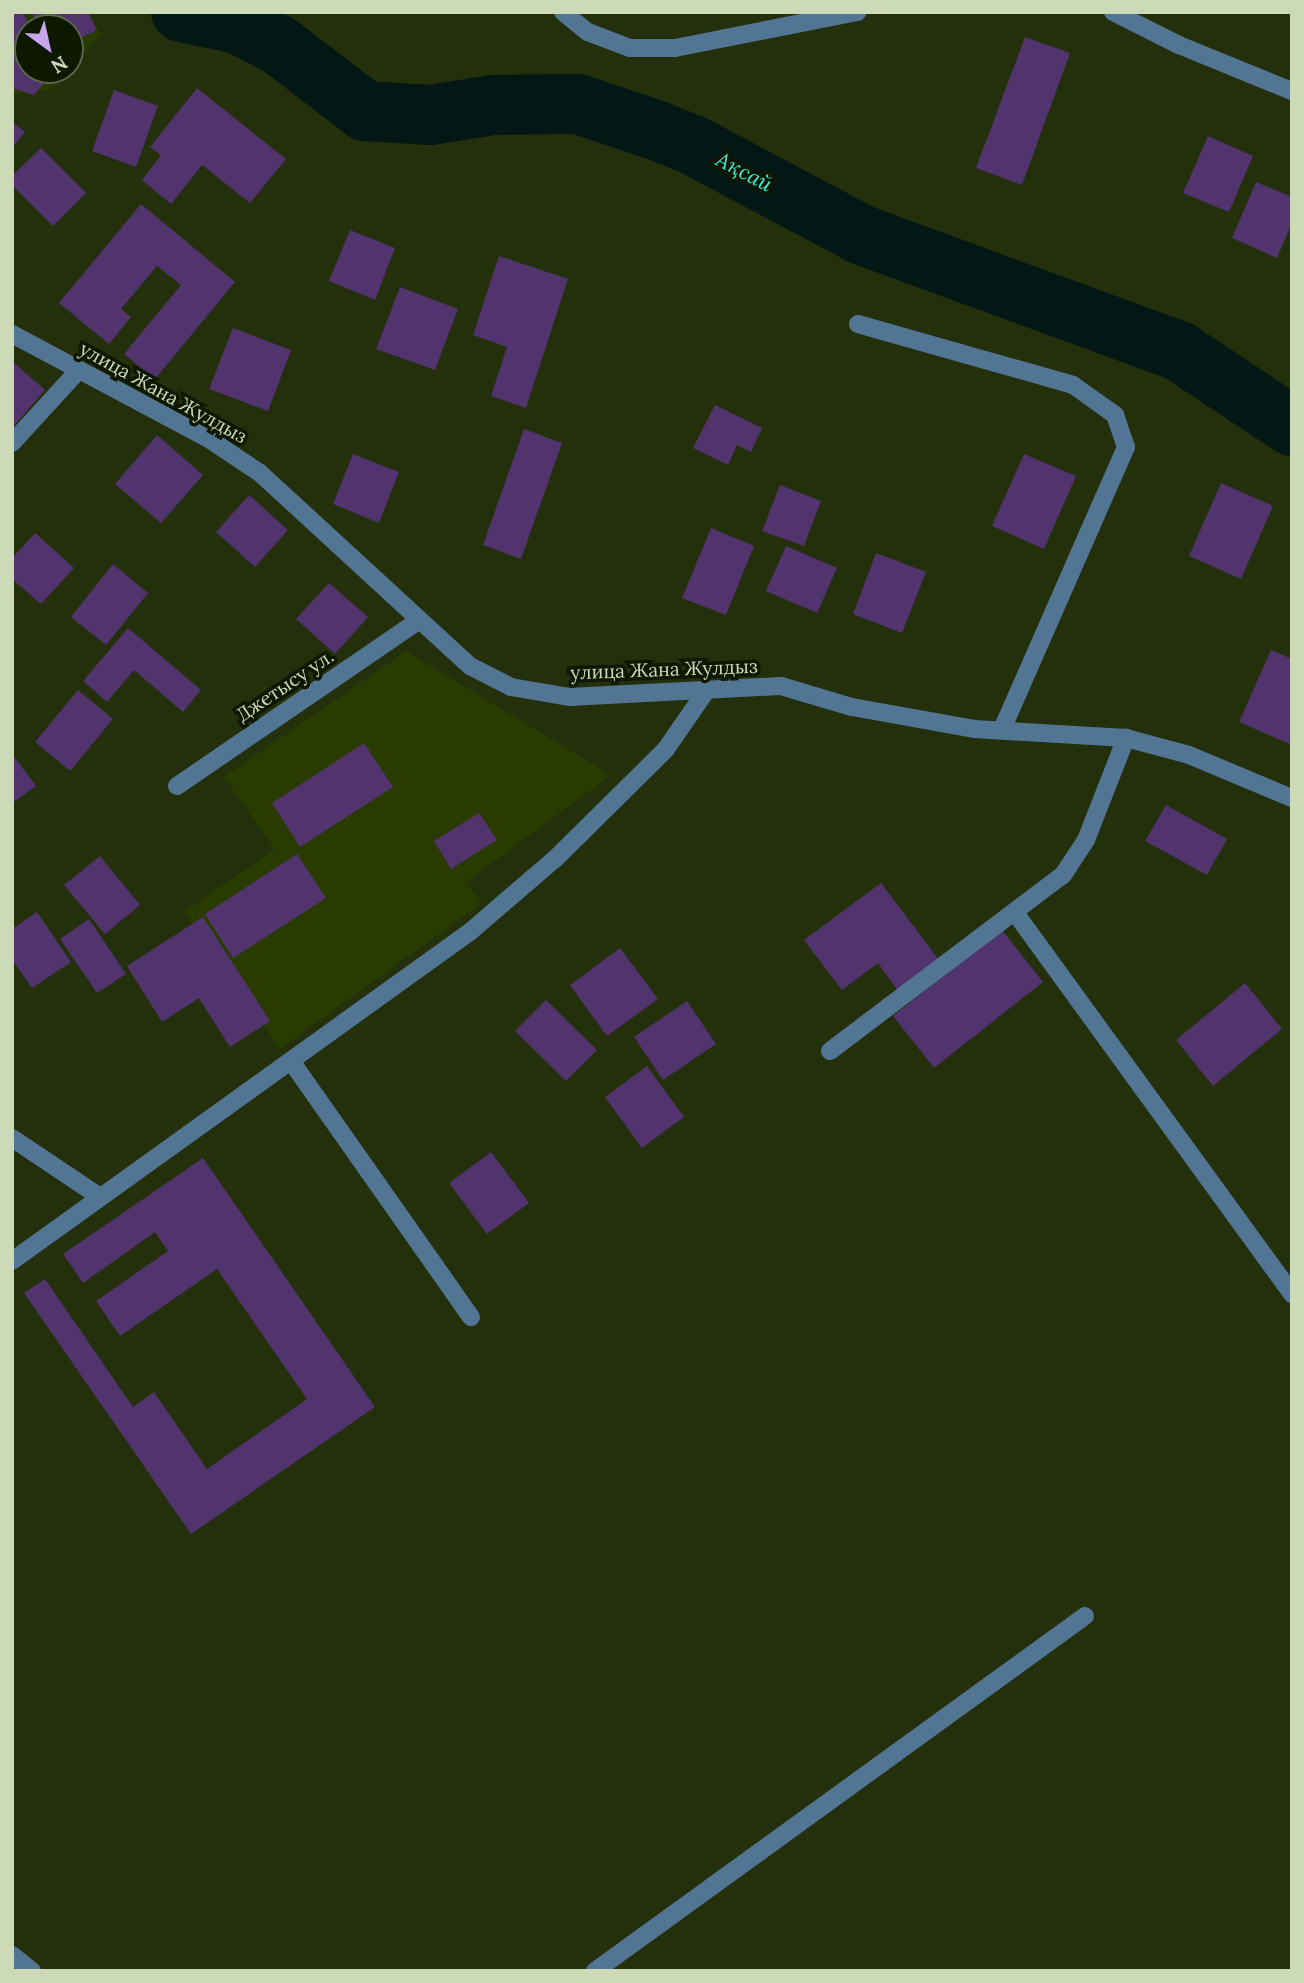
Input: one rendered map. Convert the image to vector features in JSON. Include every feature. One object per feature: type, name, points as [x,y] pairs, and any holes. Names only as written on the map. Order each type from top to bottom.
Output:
[{"type":"street","points":[[563,12],[588,32],[631,48],[675,48],[857,12]]},
{"type":"street","points":[[1113,12],[1179,46],[1292,91]]},
{"type":"street","points":[[858,324],[1073,385],[1115,415],[1126,447],[1002,730]]},
{"type":"street","name":"улица Жана Жулдыз","points":[[12,334],[212,441],[260,473],[470,666],[512,687],[570,697],[781,686],[852,708],[1002,730],[1126,738],[1189,755],[1292,798]]},
{"type":"street","points":[[12,443],[79,370]]},
{"type":"street","name":"Джетысу ул.","points":[[177,786],[418,621]]},
{"type":"street","points":[[12,1261],[471,931],[556,858],[666,749],[706,691]]},
{"type":"street","points":[[830,1051],[1016,914],[1063,875],[1086,840],[1126,738]]},
{"type":"street","points":[[1016,914],[1292,1294]]},
{"type":"street","points":[[290,1061],[471,1317]]},
{"type":"street","points":[[12,1138],[100,1197]]},
{"type":"street","points":[[595,1971],[1085,1616]]},
{"type":"street","points":[[12,1955],[32,1971]]},
{"type":"shaded area","points":[[12,12],[75,12],[77,14],[14,14],[14,84],[56,84],[52,89],[12,95]]},
{"type":"shaded area","points":[[84,19],[102,34],[84,54]]},
{"type":"shaded area","points":[[406,651],[611,775],[466,882],[482,903],[280,1049],[184,912],[275,849],[224,777]]},
{"type":"building","points":[[12,12],[23,12],[24,14],[14,14],[14,84],[43,84],[34,95],[12,88]]},
{"type":"building","points":[[31,12],[88,12],[97,30],[84,36],[84,14]]},
{"type":"building","points":[[1025,37],[1070,53],[1022,185],[976,168]]},
{"type":"building","points":[[197,88],[286,159],[250,203],[202,165],[171,204],[142,180],[161,155],[150,147]]},
{"type":"building","points":[[114,90],[158,106],[136,167],[92,151]]},
{"type":"building","points":[[12,122],[25,132],[12,148]]},
{"type":"building","points":[[1208,136],[1253,156],[1229,212],[1183,193]]},
{"type":"building","points":[[41,148],[86,193],[53,226],[12,185],[12,176]]},
{"type":"building","points":[[1256,182],[1292,197],[1292,223],[1277,258],[1232,238]]},
{"type":"building","points":[[141,204],[235,282],[155,379],[124,354],[181,285],[157,266],[121,309],[131,317],[109,344],[59,303]]},
{"type":"building","points":[[350,230],[395,248],[375,300],[329,281]]},
{"type":"building","points":[[499,256],[568,279],[526,408],[491,396],[507,347],[473,335]]},
{"type":"building","points":[[400,287],[458,309],[435,370],[376,349]]},
{"type":"building","points":[[233,328],[291,350],[268,411],[209,389]]},
{"type":"building","points":[[12,361],[45,390],[12,428]]},
{"type":"building","points":[[715,405],[762,428],[751,452],[737,445],[728,465],[693,448]]},
{"type":"building","points":[[524,429],[562,443],[521,559],[483,545]]},
{"type":"building","points":[[157,435],[203,475],[161,523],[115,484]]},
{"type":"building","points":[[353,454],[399,472],[379,523],[333,504]]},
{"type":"building","points":[[1024,454],[1076,476],[1044,549],[992,526]]},
{"type":"building","points":[[1221,483],[1273,506],[1241,579],[1189,556]]},
{"type":"building","points":[[780,485],[821,501],[804,546],[762,531]]},
{"type":"building","points":[[249,495],[288,530],[255,567],[216,532]]},
{"type":"building","points":[[711,528],[754,546],[726,615],[682,598]]},
{"type":"building","points":[[35,533],[74,568],[41,604],[12,579],[12,558]]},
{"type":"building","points":[[786,546],[837,568],[817,613],[766,591]]},
{"type":"building","points":[[876,553],[926,572],[902,633],[853,614]]},
{"type":"building","points":[[113,564],[148,593],[106,645],[71,617]]},
{"type":"building","points":[[329,583],[368,617],[335,654],[296,619]]},
{"type":"building","points":[[128,628],[201,690],[183,712],[134,670],[107,702],[83,681]]},
{"type":"building","points":[[1271,650],[1292,659],[1292,745],[1239,722]]},
{"type":"building","points":[[78,690],[113,719],[70,771],[35,742]]},
{"type":"building","points":[[364,743],[393,787],[300,847],[272,803]]},
{"type":"building","points":[[12,754],[36,786],[12,803]]},
{"type":"building","points":[[1166,805],[1227,839],[1207,875],[1145,841]]},
{"type":"building","points":[[479,813],[497,840],[451,869],[434,841]]},
{"type":"building","points":[[297,854],[326,898],[233,958],[205,914]]},
{"type":"building","points":[[100,856],[140,905],[105,934],[64,885]]},
{"type":"building","points":[[881,883],[942,964],[901,995],[878,963],[842,990],[804,940]]},
{"type":"building","points":[[37,912],[71,962],[32,988],[12,959],[12,929]]},
{"type":"building","points":[[203,917],[270,1021],[230,1047],[199,998],[162,1022],[127,966]]},
{"type":"building","points":[[89,919],[126,974],[97,993],[60,939]]},
{"type":"building","points":[[1002,930],[1043,982],[934,1068],[893,1016]]},
{"type":"building","points":[[620,948],[658,999],[607,1036],[570,985]]},
{"type":"building","points":[[1245,983],[1282,1029],[1213,1086],[1176,1040]]},
{"type":"building","points":[[546,1000],[597,1050],[566,1081],[515,1031]]},
{"type":"building","points":[[687,1001],[716,1044],[663,1080],[634,1037]]},
{"type":"building","points":[[647,1066],[684,1117],[642,1148],[605,1097]]},
{"type":"building","points":[[491,1152],[529,1203],[487,1234],[449,1183]]},
{"type":"building","points":[[203,1158],[375,1407],[191,1534],[24,1293],[45,1279],[133,1407],[154,1392],[207,1469],[307,1399],[217,1269],[120,1336],[96,1301],[168,1251],[155,1232],[83,1283],[63,1254]]},
{"type":"waterway","name":"Ақсай","points":[[181,12],[238,24],[279,45],[365,111],[430,115],[494,105],[578,104],[658,131],[693,145],[862,235],[1179,351],[1292,426]]}]
